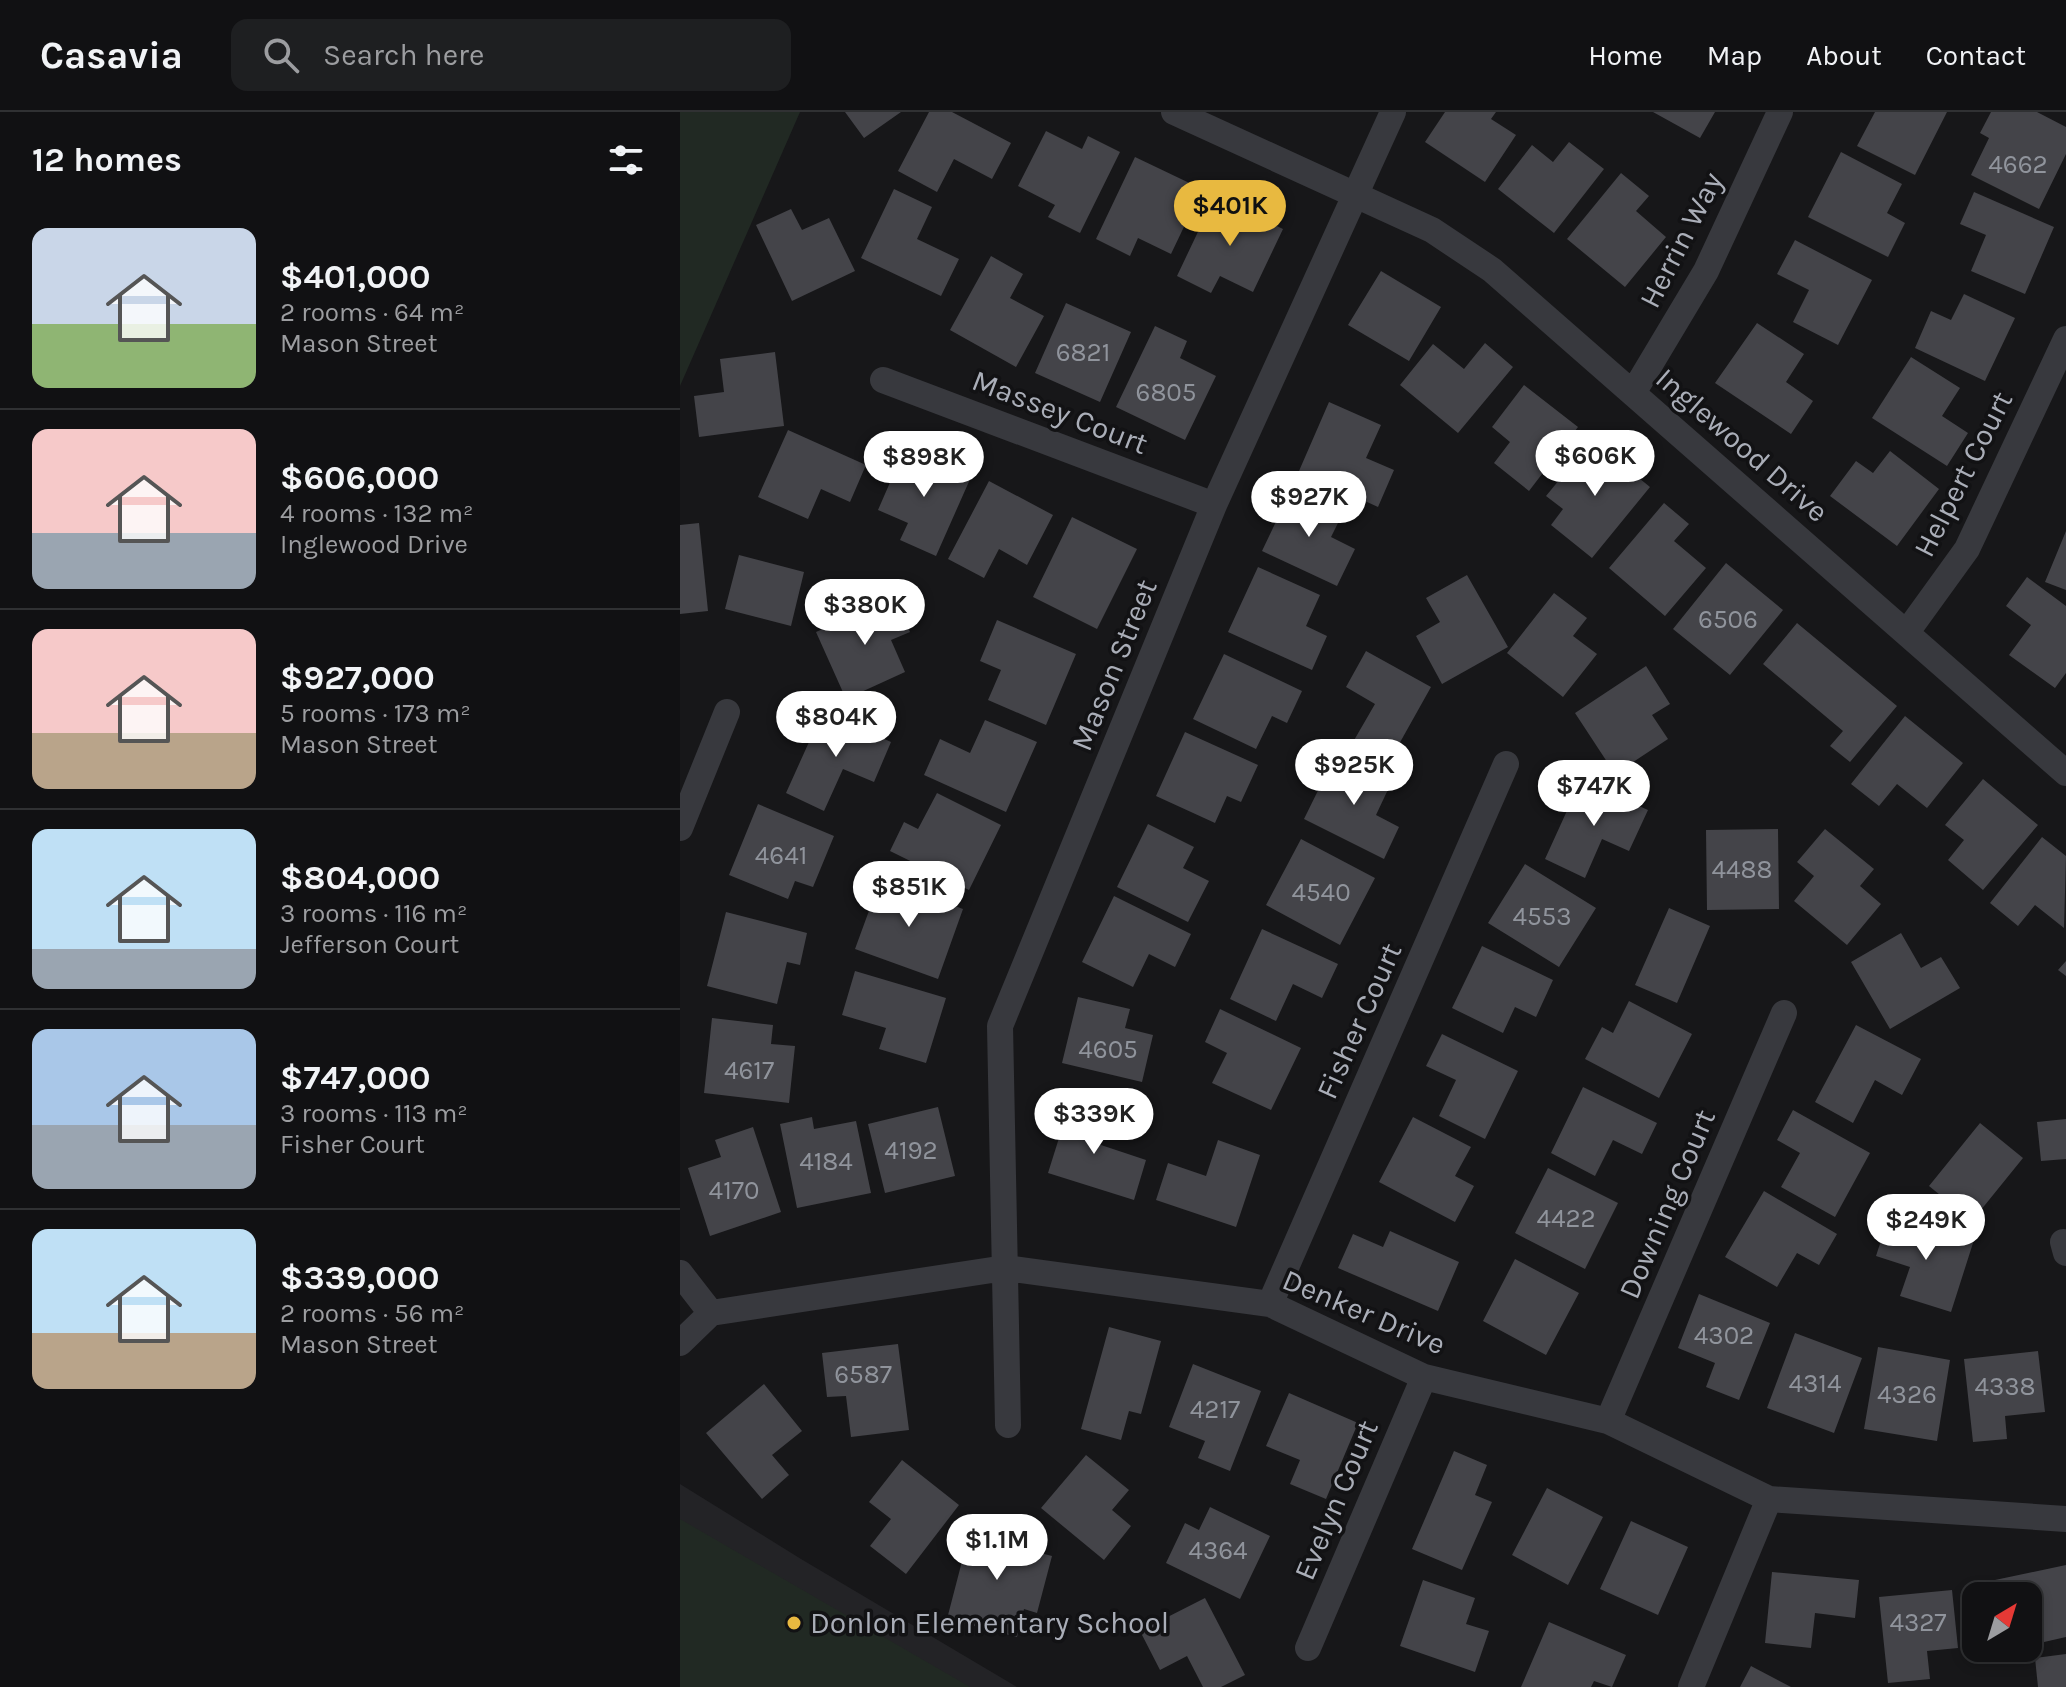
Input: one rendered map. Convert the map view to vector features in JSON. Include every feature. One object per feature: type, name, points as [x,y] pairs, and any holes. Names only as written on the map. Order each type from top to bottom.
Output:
[{"type":"street","name":"Inglewood Drive","points":[[1174,112],[1432,230],[1492,270],[2066,773]]},
{"type":"street","name":"Mason Street","points":[[1008,1425],[1000,1026],[1214,505],[1393,112]]},
{"type":"street","name":"Herrin Way","points":[[1633,393],[1706,271],[1780,112]]},
{"type":"street","name":"Helpert Court","points":[[1907,632],[1967,549],[2066,339]]},
{"type":"street","name":"Massey Court","points":[[883,380],[1214,505]]},
{"type":"street","points":[[680,828],[727,712]]},
{"type":"street","name":"Fisher Court","points":[[1270,1304],[1506,764]]},
{"type":"street","name":"Downing Court","points":[[1608,1421],[1784,1013]]},
{"type":"street","name":"Denker Drive","points":[[711,1313],[1005,1268],[1270,1304],[1424,1377],[1608,1421],[1769,1499],[2066,1519]]},
{"type":"street","points":[[680,1273],[711,1313],[680,1343]]},
{"type":"street","name":"Evelyn Court","points":[[1308,1648],[1424,1377]]},
{"type":"street","points":[[1691,1687],[1769,1499]]},
{"type":"shaded area","points":[[680,112],[800,112],[680,386]]},
{"type":"shaded area","name":"Donlon Elementary School","points":[[680,1484],[801,1559],[1017,1687],[680,1687]]},
{"type":"shaded area","name":"Donlon Elementary School","points":[[680,1519],[970,1687],[680,1687]]},
{"type":"building","points":[[845,112],[901,112],[864,138]]},
{"type":"building","points":[[929,112],[952,112],[1011,143],[992,179],[954,159],[937,192],[898,171]]},
{"type":"building","points":[[1445,112],[1496,112],[1491,119],[1516,135],[1485,182],[1425,142]]},
{"type":"building","points":[[1653,112],[1715,112],[1700,138]]},
{"type":"building","points":[[1875,112],[1947,112],[1915,175],[1857,146]]},
{"type":"building","points":[[1991,112],[2037,112],[2066,127],[2066,154],[2039,209],[1971,175],[1989,138],[1980,133]]},
{"type":"building","points":[[1046,131],[1082,149],[1088,136],[1120,152],[1080,233],[1048,217],[1055,205],[1018,186]]},
{"type":"building","points":[[1569,142],[1604,169],[1554,233],[1498,189],[1532,145],[1553,162]]},
{"type":"building","points":[[1841,152],[1902,184],[1887,213],[1905,223],[1888,257],[1808,217]]},
{"type":"building","points":[[1135,157],[1202,189],[1171,254],[1138,238],[1130,256],[1096,239]]},
{"type":"building","points":[[1621,173],[1649,196],[1636,211],[1666,237],[1625,287],[1567,239]]},
{"type":"building","points":[[894,189],[932,207],[917,239],[959,259],[941,296],[861,258]]},
{"type":"building","points":[[1974,192],[2054,227],[2025,294],[1971,271],[1986,235],[1960,224]]},
{"type":"building","points":[[1215,196],[1283,229],[1253,292],[1220,276],[1211,293],[1177,276]]},
{"type":"building","points":[[791,209],[802,230],[829,218],[855,271],[792,301],[756,225]]},
{"type":"building","points":[[1795,240],[1872,280],[1838,345],[1793,322],[1809,290],[1777,274]]},
{"type":"building","points":[[991,256],[1023,274],[1010,298],[1044,316],[1016,367],[950,330]]},
{"type":"building","points":[[1381,271],[1441,307],[1409,361],[1348,325]]},
{"type":"building","points":[[1964,294],[2015,318],[1985,381],[1915,348],[1931,311],[1951,320]]},
{"type":"building","points":[[1066,303],[1131,332],[1100,402],[1035,373]]},
{"type":"building","points":[[1757,323],[1804,354],[1786,382],[1813,401],[1791,434],[1715,383]]},
{"type":"building","points":[[1155,326],[1187,341],[1180,358],[1216,376],[1185,440],[1116,407]]},
{"type":"building","points":[[1485,343],[1513,367],[1458,433],[1400,385],[1433,344],[1464,369]]},
{"type":"building","points":[[775,352],[784,426],[699,437],[694,396],[724,392],[720,359]]},
{"type":"building","points":[[1911,357],[1960,388],[1942,416],[1968,433],[1947,466],[1872,418]]},
{"type":"building","points":[[1524,385],[1578,427],[1529,491],[1494,463],[1510,442],[1492,427]]},
{"type":"building","points":[[1329,402],[1381,425],[1366,458],[1394,470],[1378,507],[1299,471]]},
{"type":"building","points":[[788,430],[866,465],[850,502],[821,489],[808,519],[758,497]]},
{"type":"building","points":[[1592,440],[1650,487],[1592,558],[1551,525],[1563,509],[1546,496]]},
{"type":"building","points":[[905,448],[971,477],[936,556],[900,540],[908,523],[878,510]]},
{"type":"building","points":[[1890,451],[1939,489],[1897,546],[1830,496],[1856,461],[1873,473]]},
{"type":"building","points":[[989,481],[1053,515],[1027,565],[999,549],[984,578],[948,559]]},
{"type":"building","points":[[1291,490],[1342,515],[1331,537],[1355,549],[1337,586],[1262,551]]},
{"type":"building","points":[[1664,503],[1689,524],[1674,541],[1706,568],[1665,616],[1609,568]]},
{"type":"building","points":[[1072,517],[1137,549],[1097,629],[1033,597]]},
{"type":"building","points":[[699,523],[708,611],[680,614],[680,525]]},
{"type":"building","points":[[2066,531],[2066,590],[2045,582]]},
{"type":"building","points":[[739,555],[804,572],[791,626],[725,609]]},
{"type":"building","points":[[1726,563],[1783,610],[1730,675],[1673,629]]},
{"type":"building","points":[[1258,567],[1320,595],[1306,626],[1327,636],[1312,670],[1228,632]]},
{"type":"building","points":[[1467,575],[1508,647],[1442,684],[1416,636],[1440,622],[1426,598]]},
{"type":"building","points":[[2027,577],[2066,606],[2066,673],[2055,688],[2009,655],[2031,625],[2006,606]]},
{"type":"building","points":[[1554,593],[1587,618],[1573,636],[1597,654],[1563,697],[1507,653]]},
{"type":"building","points":[[893,596],[910,632],[891,640],[905,672],[846,699],[816,632]]},
{"type":"building","points":[[997,620],[1076,654],[1046,725],[988,700],[1001,670],[980,661]]},
{"type":"building","points":[[1797,623],[1897,706],[1850,762],[1830,746],[1843,731],[1763,664]]},
{"type":"building","points":[[1366,651],[1431,687],[1389,762],[1353,742],[1375,704],[1346,687]]},
{"type":"building","points":[[1224,654],[1302,691],[1287,723],[1272,716],[1256,749],[1193,719]]},
{"type":"building","points":[[1646,666],[1670,704],[1652,715],[1668,739],[1615,774],[1575,713]]},
{"type":"building","points":[[823,711],[891,742],[874,782],[843,769],[824,811],[786,793]]},
{"type":"building","points":[[1905,716],[1963,763],[1927,808],[1897,784],[1879,806],[1851,784]]},
{"type":"building","points":[[985,720],[1037,742],[1006,812],[924,775],[940,739],[970,753]]},
{"type":"building","points":[[1185,732],[1258,765],[1241,802],[1227,796],[1215,823],[1156,796]]},
{"type":"building","points":[[1336,754],[1392,781],[1376,815],[1399,827],[1384,859],[1304,819]]},
{"type":"building","points":[[1983,779],[2038,825],[1983,890],[1948,860],[1964,840],[1945,825]]},
{"type":"building","points":[[1581,780],[1648,810],[1629,851],[1602,839],[1585,878],[1545,859]]},
{"type":"building","points":[[937,793],[1001,825],[969,890],[890,851],[904,822],[918,829]]},
{"type":"building","points":[[758,804],[834,836],[813,887],[795,881],[788,899],[729,875]]},
{"type":"building","points":[[1148,824],[1194,847],[1183,868],[1209,881],[1188,922],[1117,887]]},
{"type":"building","points":[[1778,829],[1779,909],[1707,910],[1706,830]]},
{"type":"building","points":[[1825,829],[1874,869],[1860,886],[1881,904],[1847,945],[1794,901],[1814,876],[1797,862]]},
{"type":"building","points":[[2042,837],[2066,856],[2064,928],[2035,905],[2018,926],[1990,903]]},
{"type":"building","points":[[1301,839],[1375,878],[1340,945],[1266,905]]},
{"type":"building","points":[[1525,864],[1596,908],[1559,967],[1488,923]]},
{"type":"building","points":[[881,878],[963,909],[938,979],[855,949]]},
{"type":"building","points":[[1114,896],[1191,934],[1175,967],[1149,954],[1133,987],[1082,962]]},
{"type":"building","points":[[1669,908],[1710,926],[1677,1003],[1635,985]]},
{"type":"building","points":[[726,912],[807,933],[800,965],[787,962],[777,1004],[707,986]]},
{"type":"building","points":[[1262,929],[1338,964],[1322,998],[1293,984],[1276,1021],[1230,999]]},
{"type":"building","points":[[1901,933],[1921,968],[1941,957],[1960,988],[1890,1029],[1851,962]]},
{"type":"building","points":[[1482,946],[1553,980],[1536,1017],[1515,1007],[1503,1033],[1452,1008]]},
{"type":"building","points":[[2066,961],[2066,976],[2058,970]]},
{"type":"building","points":[[855,971],[946,998],[926,1063],[879,1049],[886,1028],[842,1015]]},
{"type":"building","points":[[1078,997],[1130,1009],[1125,1028],[1153,1035],[1142,1082],[1062,1063]]},
{"type":"building","points":[[1629,1001],[1692,1034],[1659,1098],[1585,1059],[1602,1027],[1613,1033]]},
{"type":"building","points":[[1220,1009],[1301,1048],[1271,1110],[1212,1083],[1227,1053],[1205,1042]]},
{"type":"building","points":[[712,1018],[773,1025],[771,1044],[795,1046],[789,1103],[704,1093]]},
{"type":"building","points":[[1856,1025],[1921,1059],[1902,1095],[1875,1080],[1853,1123],[1815,1102]]},
{"type":"building","points":[[1442,1034],[1518,1071],[1485,1139],[1439,1116],[1456,1080],[1426,1066]]},
{"type":"building","points":[[1583,1087],[1657,1123],[1642,1154],[1613,1140],[1595,1176],[1551,1153]]},
{"type":"building","points":[[1070,1103],[1107,1115],[1098,1144],[1146,1160],[1134,1200],[1048,1173]]},
{"type":"building","points":[[938,1107],[955,1176],[885,1193],[868,1124]]},
{"type":"building","points":[[1793,1110],[1870,1153],[1835,1217],[1781,1187],[1800,1153],[1777,1140]]},
{"type":"building","points":[[812,1117],[814,1129],[856,1121],[871,1193],[797,1208],[780,1124]]},
{"type":"building","points":[[1413,1117],[1471,1147],[1455,1176],[1474,1186],[1455,1222],[1379,1182]]},
{"type":"building","points":[[2066,1119],[2066,1159],[2041,1161],[2037,1122]]},
{"type":"building","points":[[1980,1123],[2023,1158],[1972,1221],[1929,1186]]},
{"type":"building","points":[[753,1127],[781,1212],[710,1236],[688,1168],[721,1157],[715,1140]]},
{"type":"building","points":[[1218,1140],[1260,1155],[1236,1227],[1156,1200],[1168,1163],[1206,1176]]},
{"type":"building","points":[[1548,1168],[1618,1203],[1585,1269],[1515,1233]]},
{"type":"building","points":[[1764,1191],[1837,1234],[1819,1265],[1797,1253],[1777,1287],[1725,1257]]},
{"type":"building","points":[[1889,1216],[1973,1243],[1951,1312],[1900,1296],[1910,1267],[1876,1256]]},
{"type":"building","points":[[1390,1231],[1459,1262],[1438,1311],[1338,1268],[1353,1234],[1383,1247]]},
{"type":"building","points":[[1515,1259],[1579,1293],[1546,1355],[1483,1321]]},
{"type":"building","points":[[1699,1294],[1770,1323],[1739,1400],[1706,1387],[1715,1363],[1678,1348]]},
{"type":"building","points":[[1109,1327],[1161,1341],[1141,1414],[1129,1411],[1121,1440],[1081,1429]]},
{"type":"building","points":[[1795,1333],[1862,1358],[1834,1433],[1767,1408]]},
{"type":"building","points":[[898,1344],[909,1430],[851,1437],[846,1396],[827,1397],[822,1353]]},
{"type":"building","points":[[1878,1347],[1950,1360],[1937,1441],[1864,1429]]},
{"type":"building","points":[[2038,1351],[2045,1412],[2005,1416],[2007,1439],[1973,1442],[1964,1359]]},
{"type":"building","points":[[1193,1364],[1261,1391],[1230,1471],[1198,1458],[1205,1441],[1169,1427]]},
{"type":"building","points":[[764,1384],[802,1431],[772,1455],[789,1475],[762,1499],[706,1433]]},
{"type":"building","points":[[1289,1393],[1358,1423],[1326,1499],[1290,1484],[1300,1460],[1266,1446]]},
{"type":"building","points":[[1454,1451],[1487,1465],[1475,1495],[1492,1502],[1462,1570],[1412,1549]]},
{"type":"building","points":[[1086,1455],[1129,1490],[1112,1510],[1131,1526],[1104,1560],[1041,1508]]},
{"type":"building","points":[[902,1460],[959,1505],[906,1574],[870,1546],[891,1519],[869,1502]]},
{"type":"building","points":[[1547,1488],[1603,1517],[1568,1585],[1512,1555]]},
{"type":"building","points":[[1210,1507],[1270,1536],[1240,1599],[1166,1563],[1185,1523],[1199,1530]]},
{"type":"building","points":[[973,1519],[1005,1527],[1001,1543],[1052,1556],[1037,1613],[1024,1609],[1017,1637],[947,1619]]},
{"type":"building","points":[[1631,1521],[1688,1547],[1658,1615],[1600,1589]]},
{"type":"building","points":[[2066,1565],[2066,1637],[2042,1642],[2042,1582],[1995,1580]]},
{"type":"building","points":[[1772,1572],[1859,1580],[1855,1618],[1815,1613],[1811,1648],[1765,1643]]},
{"type":"building","points":[[1423,1580],[1475,1598],[1466,1624],[1489,1631],[1475,1672],[1400,1646]]},
{"type":"building","points":[[1952,1590],[1958,1648],[1927,1651],[1930,1679],[1888,1683],[1879,1597]]},
{"type":"building","points":[[1205,1598],[1245,1675],[1221,1687],[1203,1687],[1187,1656],[1160,1670],[1140,1631]]},
{"type":"building","points":[[1549,1622],[1626,1655],[1612,1687],[1594,1681],[1591,1687],[1521,1687]]},
{"type":"building","points":[[2066,1654],[2066,1687],[2038,1687],[2035,1662],[2042,1662],[2042,1657]]},
{"type":"building","points":[[1751,1666],[1791,1687],[1740,1687]]},
{"type":"place","name":"Donlon Elementary School","points":[[794,1623]]}]
